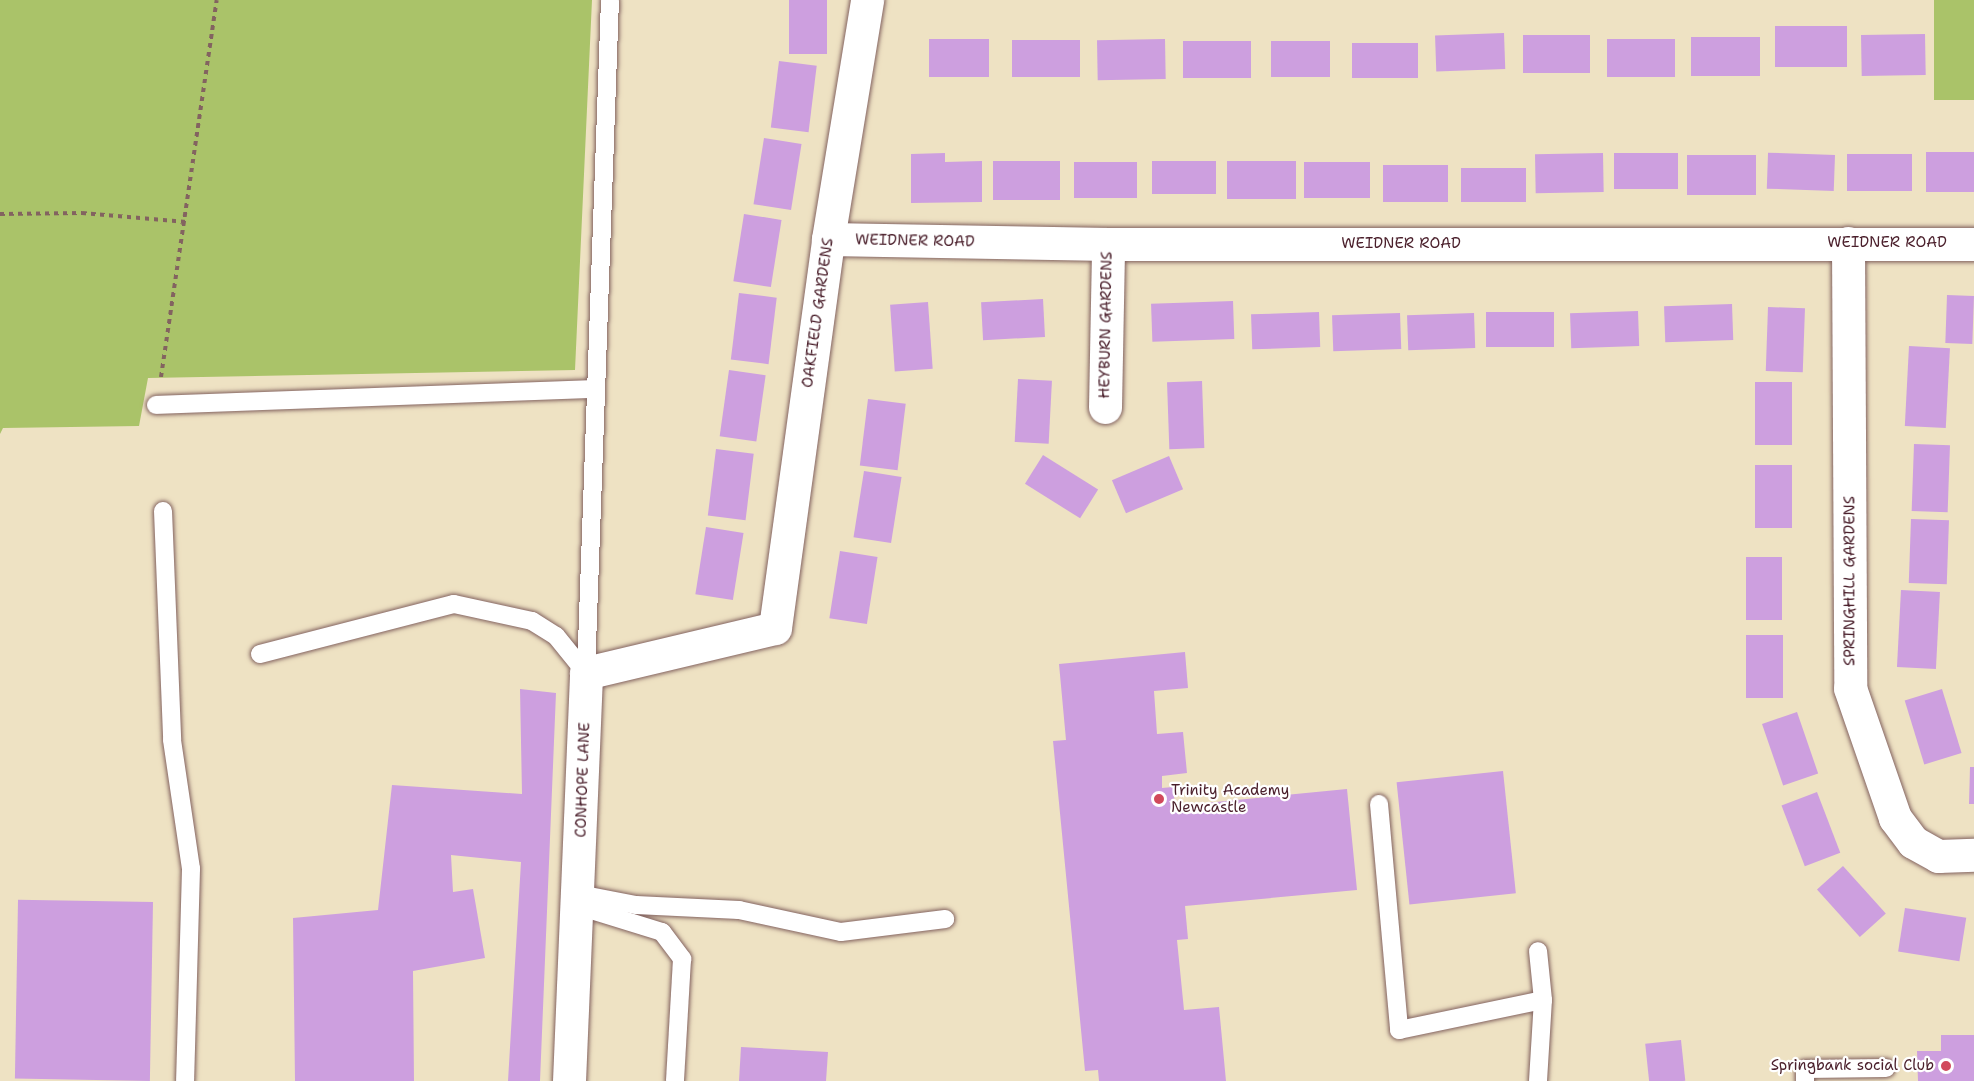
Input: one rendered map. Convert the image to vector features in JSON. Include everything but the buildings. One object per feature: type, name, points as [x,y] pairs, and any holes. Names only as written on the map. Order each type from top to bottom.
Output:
[{"type":"street","name":"OAKFIELD GARDENS","points":[[586,673],[775,628],[828,239],[867,0]]},
{"type":"street","name":"WEIDNER ROAD","points":[[828,239],[1108,244],[1974,244]]},
{"type":"street","name":"SPRINGHILL GARDENS","points":[[1848,243],[1850,688],[1895,818],[1913,842],[1938,856],[1974,855]]},
{"type":"street","name":"HEYBURN GARDENS","points":[[1105,407],[1108,244]]},
{"type":"street","name":"CONHOPE LANE","points":[[569,1081],[579,900],[586,673]]},
{"type":"lane","points":[[586,673],[594,389],[610,0]]},
{"type":"lane","points":[[156,405],[594,389]]},
{"type":"lane","points":[[163,511],[172,740],[191,869],[185,1081]]},
{"type":"lane","points":[[260,654],[454,604],[532,621],[556,636],[586,673]]},
{"type":"lane","points":[[1379,804],[1398,1030],[1543,1000]]},
{"type":"lane","points":[[579,900],[739,910],[841,932],[945,919]]},
{"type":"lane","points":[[579,900],[662,932],[682,959],[675,1081]]},
{"type":"lane","points":[[1538,951],[1543,1000],[1538,1081]]},
{"type":"lane","points":[[1805,1081],[1805,1069],[1886,1068]]},
{"type":"path","points":[[156,405],[187,222],[217,0]]},
{"type":"path","points":[[0,214],[82,213],[187,222]]},
{"type":"green space","points":[[0,0],[592,0],[575,370],[148,378],[139,426],[3,428],[0,434]]},
{"type":"green space","points":[[1934,0],[1974,0],[1974,100],[1934,100]]},
{"type":"place","name":"Trinity Academy Newcastle","points":[[1159,799]]},
{"type":"place","name":"Springbank social Club","points":[[1946,1066]]}]
